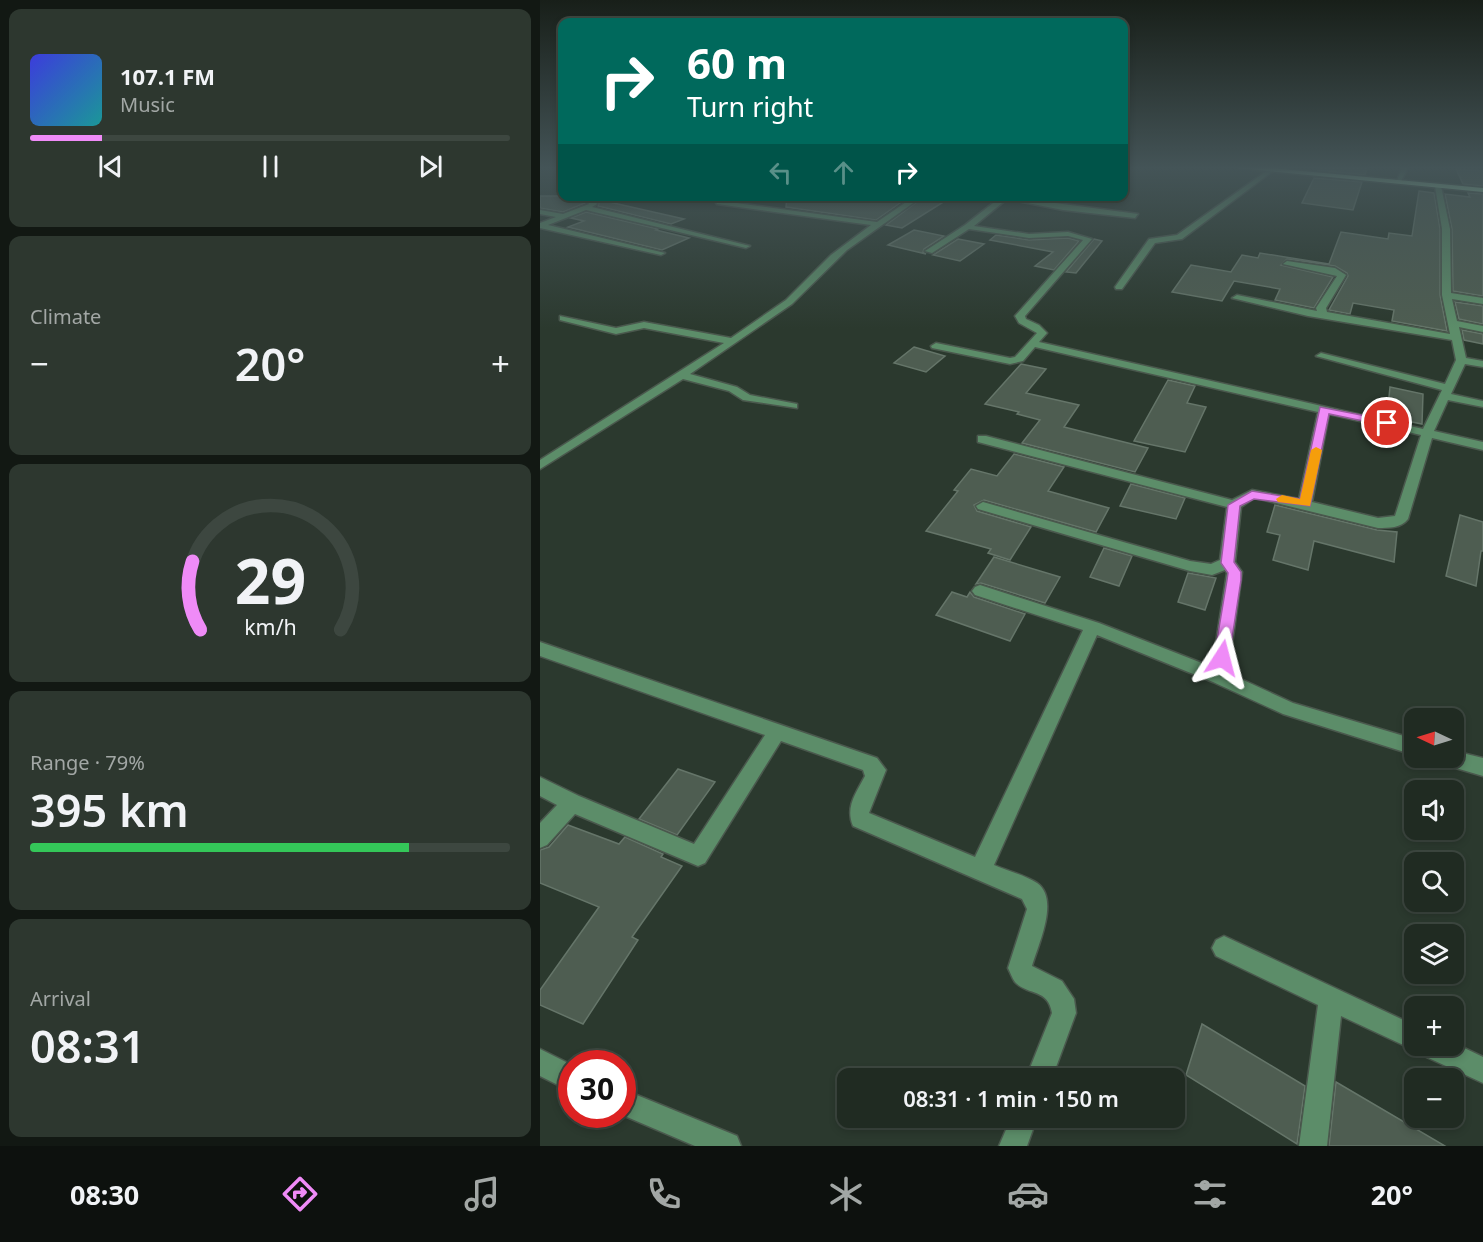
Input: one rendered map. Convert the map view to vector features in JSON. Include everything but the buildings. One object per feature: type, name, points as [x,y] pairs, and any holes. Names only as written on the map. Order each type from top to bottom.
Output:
[{"type":"street","points":[[643,221],[746,246]]},
{"type":"street","points":[[859,221],[877,224]]},
{"type":"street","points":[[540,465],[682,375],[797,296],[834,258],[881,221]]},
{"type":"street","points":[[930,251],[975,221]]},
{"type":"street","points":[[1119,287],[1152,241],[1179,237],[1200,221]]},
{"type":"street","points":[[982,439],[1234,505],[1252,494],[1378,522],[1391,523],[1401,519],[1428,432],[1461,360],[1447,295],[1445,221]]},
{"type":"street","points":[[540,226],[661,254]]},
{"type":"street","points":[[936,346],[1010,361],[1019,359],[1042,333],[1036,327],[1022,321],[1020,316],[1088,238],[1064,233],[1049,237],[1029,236],[968,227]]},
{"type":"street","points":[[1287,264],[1335,271],[1342,275],[1321,308],[1323,314]]},
{"type":"street","points":[[1447,295],[1483,301]]},
{"type":"street","points":[[1237,298],[1308,314],[1323,314],[1455,338]]},
{"type":"street","points":[[563,318],[616,331],[639,325],[732,341]]},
{"type":"street","points":[[1453,323],[1483,329]]},
{"type":"street","points":[[1034,344],[1483,446]]},
{"type":"street","points":[[1321,356],[1483,404]]},
{"type":"street","points":[[1461,360],[1483,364]]},
{"type":"street","points":[[682,375],[733,389],[747,398],[794,406]]},
{"type":"street","points":[[1305,504],[1324,410]]},
{"type":"street","points":[[1218,677],[1235,572],[1227,563],[1234,505]]},
{"type":"street","points":[[983,506],[1201,569],[1212,570],[1227,563]]},
{"type":"street","points":[[981,591],[1093,627],[1218,677],[1289,709],[1404,744]]},
{"type":"street","points":[[981,868],[1093,627]]},
{"type":"street","points":[[540,649],[870,764],[876,770],[875,778],[860,806],[858,813],[860,819],[981,868],[1030,891],[1036,898],[1038,909],[1020,969],[1024,975],[1054,989],[1062,999],[1064,1013],[1043,1068]]},
{"type":"street","points":[[540,786],[572,803],[698,856],[777,732]]},
{"type":"street","points":[[1464,762],[1483,767]]},
{"type":"street","points":[[540,838],[572,803]]},
{"type":"street","points":[[1224,948],[1404,1033]]},
{"type":"street","points":[[1313,1146],[1331,999]]},
{"type":"street","points":[[1453,1056],[1483,1070]]},
{"type":"street","points":[[540,1062],[558,1072]]},
{"type":"street","points":[[636,1108],[728,1146]]},
{"type":"street","points":[[1013,1146],[1020,1128]]},
{"type":"slow traffic","points":[[1282,499],[1305,504],[1316,450]]},
{"type":"route","points":[[1222,658],[1235,572],[1227,563],[1234,505],[1252,494],[1305,504],[1324,410],[1387,423]]}]
